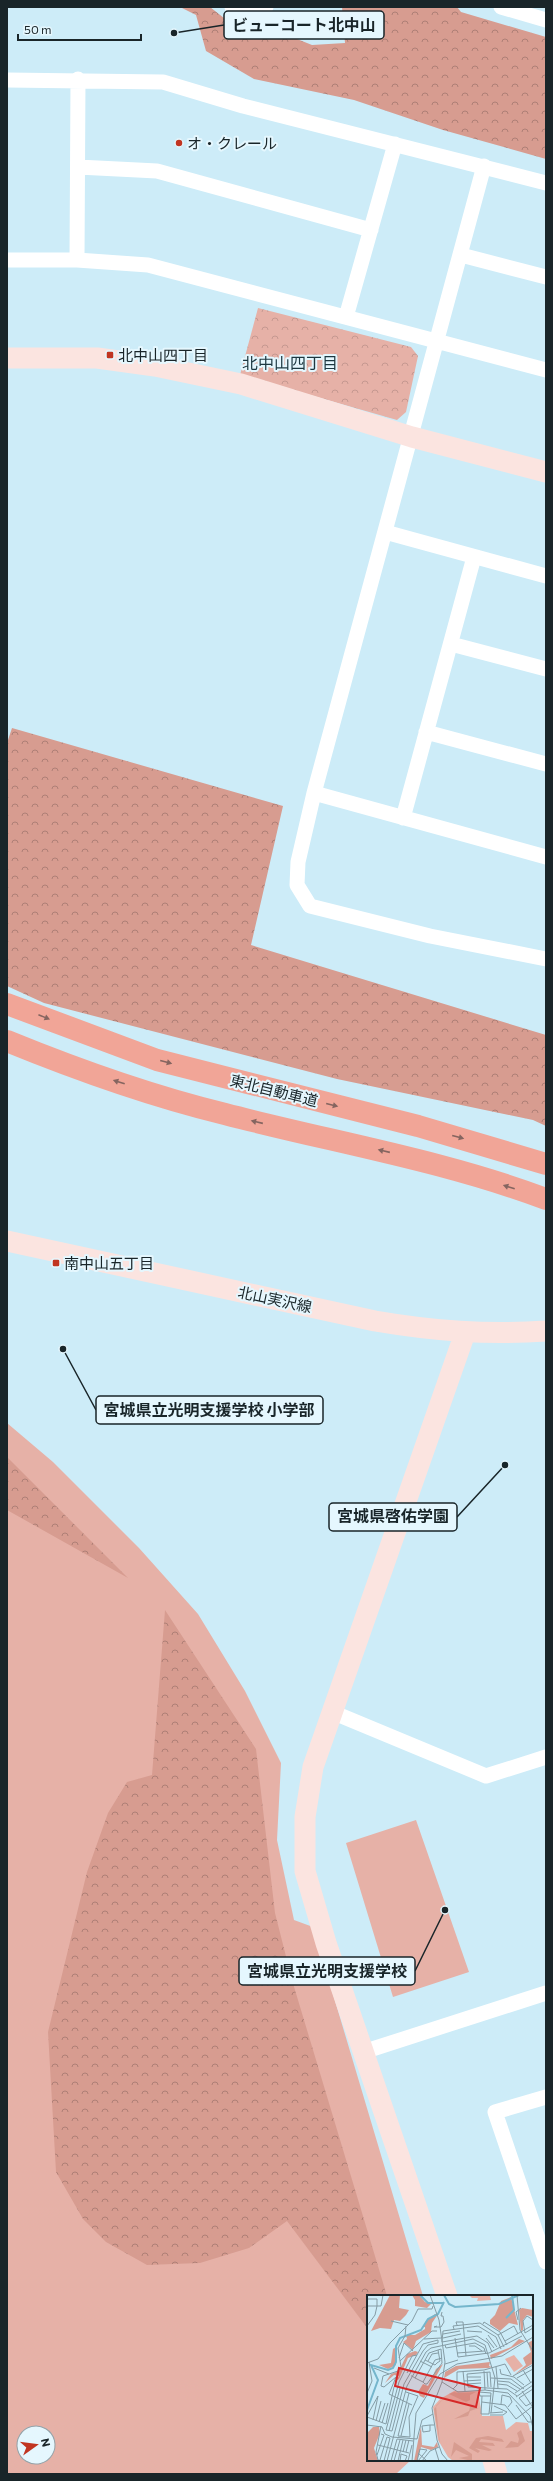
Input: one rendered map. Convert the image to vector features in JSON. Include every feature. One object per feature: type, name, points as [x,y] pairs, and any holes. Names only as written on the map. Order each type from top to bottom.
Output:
[{"type":"highway","name":"東北自動車道","points":[[7,1004],[157,1060],[418,1126],[546,1164]]},
{"type":"highway","points":[[7,1042],[165,1097],[224,1114],[410,1157],[477,1176],[546,1199]]},
{"type":"street","points":[[232,7],[245,11],[266,7]]},
{"type":"street","points":[[501,7],[546,20]]},
{"type":"street","points":[[77,260],[78,79]]},
{"type":"street","points":[[7,80],[78,79],[164,82],[243,106],[484,166],[546,183]]},
{"type":"street","points":[[346,317],[395,144]]},
{"type":"street","points":[[484,166],[412,437],[314,793],[298,862],[297,885],[310,906],[430,936],[546,959]]},
{"type":"street","points":[[78,167],[157,171],[371,230]]},
{"type":"street","points":[[461,255],[546,277]]},
{"type":"street","points":[[7,260],[77,260],[148,265],[546,370]]},
{"type":"street","points":[[7,358],[97,358],[155,366],[241,384],[412,437],[546,472]]},
{"type":"street","points":[[385,532],[546,576]]},
{"type":"street","points":[[403,818],[452,644],[474,557]]},
{"type":"street","points":[[452,644],[546,669]]},
{"type":"street","points":[[426,732],[546,764]]},
{"type":"street","points":[[314,793],[546,857]]},
{"type":"street","name":"北山実沢線","points":[[7,1241],[375,1321],[465,1333],[546,1331]]},
{"type":"street","points":[[447,2295],[326,1943],[305,1871],[304,1817],[313,1767],[460,1354],[465,1333]]},
{"type":"street","points":[[332,1712],[486,1776],[546,1757]]},
{"type":"street","points":[[363,2052],[546,1993]]},
{"type":"street","points":[[546,2097],[495,2112],[546,2262]]},
{"type":"street","points":[[493,2461],[497,2474]]},
{"type":"green space","points":[[180,7],[210,7],[234,26],[267,27],[312,45],[345,43],[342,7],[457,7],[461,12],[546,37],[546,159],[443,130],[354,100],[254,79],[206,51],[196,15]]},
{"type":"green space","points":[[258,308],[411,347],[418,356],[406,412],[397,420],[240,375]]},
{"type":"green space","points":[[12,728],[283,806],[251,945],[546,1035],[546,1126],[533,1120],[337,1079],[44,1003],[7,986],[7,743]]},
{"type":"green space","points":[[7,1423],[53,1462],[139,1548],[198,1614],[245,1691],[281,1763],[277,1840],[294,1920],[313,1927],[423,2295],[367,2295],[367,2461],[410,2461],[396,2474],[7,2474]]},
{"type":"green space","points":[[7,1457],[128,1578],[7,1510]]},
{"type":"green space","points":[[165,1610],[256,1749],[275,1913],[292,1980],[387,2295],[367,2295],[367,2328],[287,2221],[249,2248],[200,2263],[147,2265],[106,2242],[83,2219],[56,2172],[48,2032],[87,1872],[108,1813],[127,1782],[152,1775]]},
{"type":"green space","points":[[416,1820],[469,1972],[393,1997],[346,1843]]},
{"type":"place","name":"ビューコート北中山","points":[[174,33]]},
{"type":"place","name":"オ・クレール","points":[[179,143]]},
{"type":"place","name":"北中山四丁目","points":[[110,355]]},
{"type":"place","name":"南中山五丁目","points":[[56,1263]]},
{"type":"place","name":"宮城県立光明支援学校 小学部","points":[[63,1349]]},
{"type":"place","name":"宮城県啓佑学園","points":[[505,1465]]},
{"type":"place","name":"宮城県立光明支援学校","points":[[445,1910]]},
{"type":"district","name":"北中山四丁目","points":[[290,362]]}]
